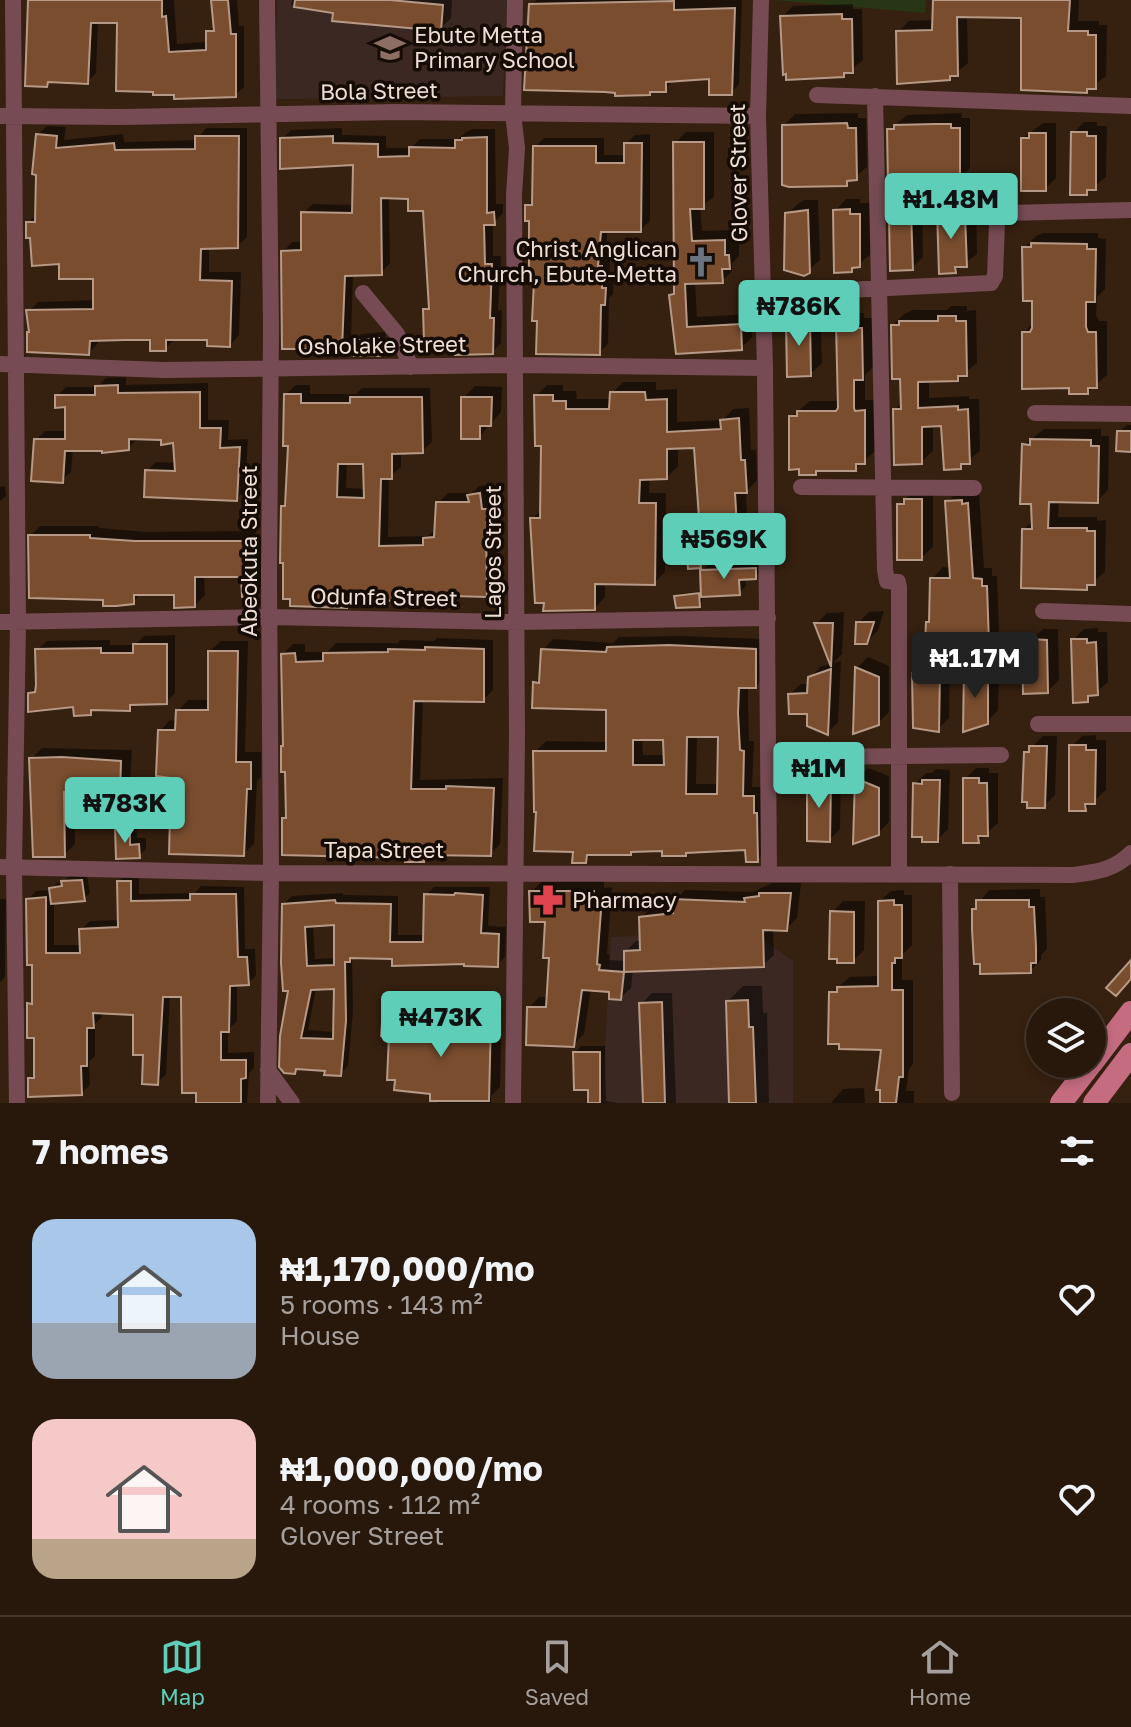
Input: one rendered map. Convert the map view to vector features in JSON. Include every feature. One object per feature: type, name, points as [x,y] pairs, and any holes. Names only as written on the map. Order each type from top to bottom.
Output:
[{"type":"main road","points":[[1106,1045],[1131,1012]]},
{"type":"main road","points":[[1094,1103],[1131,1054]]},
{"type":"main road","points":[[1063,1100],[1080,1078]]},
{"type":"street","points":[[13,0],[8,116],[8,364],[18,622],[7,867],[17,1103]]},
{"type":"street","name":"Abeokuta Street","points":[[267,0],[269,369],[272,413],[268,1103]]},
{"type":"street","name":"Lagos Street","points":[[513,1103],[517,736],[515,0]]},
{"type":"street","name":"Glover Street","points":[[761,0],[758,116],[765,368],[769,873]]},
{"type":"street","points":[[817,95],[1131,106]]},
{"type":"street","points":[[875,96],[887,581],[898,582],[899,587],[899,874]]},
{"type":"street","name":"Bola Street","points":[[8,116],[267,116],[398,112],[758,116]]},
{"type":"street","points":[[806,292],[991,283],[995,276],[997,223],[1005,213],[1131,210]]},
{"type":"street","points":[[363,293],[397,334],[411,367]]},
{"type":"street","name":"Osholake Street","points":[[8,364],[164,370],[516,365],[765,368]]},
{"type":"street","points":[[1035,413],[1131,414]]},
{"type":"street","points":[[801,487],[974,488]]},
{"type":"street","points":[[1043,611],[1131,614]]},
{"type":"street","name":"Odunfa Street","points":[[0,622],[270,617],[516,622],[768,618]]},
{"type":"street","points":[[1038,724],[1131,724]]},
{"type":"street","points":[[813,757],[1001,755]]},
{"type":"street","name":"Tapa Street","points":[[7,867],[271,873],[1088,873],[1103,872],[1121,863],[1131,853]]},
{"type":"street","points":[[950,874],[952,1093]]},
{"type":"street","points":[[267,1069],[292,1103]]},
{"type":"shaded area","name":"Ebute Metta Primary School","points":[[277,0],[507,0],[503,96],[275,99]]},
{"type":"shaded area","points":[[751,931],[793,961],[793,1103],[602,1103],[611,937]]},
{"type":"green space","points":[[774,0],[926,0],[925,13]]},
{"type":"building","points":[[28,0],[162,0],[169,52],[206,50],[206,31],[214,31],[211,0],[228,0],[231,34],[236,34],[236,97],[174,99],[174,95],[153,95],[153,92],[116,91],[117,23],[91,23],[88,84],[48,82],[47,87],[25,86]]},
{"type":"building","points":[[295,0],[390,0],[443,5],[441,31],[332,21],[333,13],[294,7]]},
{"type":"building","points":[[933,0],[1070,0],[1068,31],[1088,31],[1088,35],[1096,35],[1096,89],[1087,89],[1087,93],[1021,90],[1021,18],[957,17],[958,76],[950,76],[950,80],[897,84],[896,31],[932,30]]},
{"type":"building","points":[[674,1],[674,10],[735,8],[732,95],[709,95],[709,79],[666,82],[666,92],[650,92],[650,95],[524,90],[529,4]]},
{"type":"building","points":[[842,14],[842,19],[852,19],[853,73],[844,73],[844,77],[786,80],[786,74],[783,75],[780,16]]},
{"type":"building","points":[[847,123],[848,128],[856,128],[857,180],[847,181],[847,186],[782,185],[782,125]]},
{"type":"building","points":[[951,124],[951,128],[960,128],[960,182],[897,187],[897,182],[888,182],[887,129],[894,129],[894,125]]},
{"type":"building","points":[[1071,132],[1087,132],[1087,136],[1096,136],[1096,190],[1087,190],[1087,195],[1070,195]]},
{"type":"building","points":[[1029,133],[1046,133],[1046,191],[1021,191],[1021,138],[1029,138]]},
{"type":"building","points":[[36,134],[57,136],[56,148],[114,143],[115,150],[195,149],[195,136],[239,136],[238,248],[201,249],[200,280],[232,281],[230,347],[207,346],[207,340],[166,340],[166,351],[150,351],[150,340],[124,340],[90,341],[89,355],[27,352],[29,332],[26,310],[93,309],[93,279],[59,279],[59,264],[32,266],[26,222],[35,222],[36,175],[32,174]]},
{"type":"building","points":[[333,136],[333,143],[378,144],[378,157],[409,156],[409,147],[455,148],[455,140],[487,137],[487,213],[494,212],[495,225],[484,225],[485,264],[492,264],[490,318],[494,318],[493,354],[455,355],[455,345],[430,346],[429,342],[424,342],[423,309],[429,309],[423,211],[408,211],[408,199],[381,198],[382,275],[345,276],[342,349],[282,349],[281,251],[301,250],[301,212],[352,213],[353,165],[280,169],[280,138]]},
{"type":"building","points":[[673,142],[704,142],[704,209],[690,209],[692,241],[725,240],[725,255],[729,255],[730,269],[722,269],[723,283],[685,284],[687,327],[741,324],[742,350],[676,354],[669,295],[674,294]]},
{"type":"building","points":[[624,143],[642,143],[641,232],[601,232],[598,266],[602,266],[602,288],[606,288],[605,305],[601,305],[600,355],[536,354],[537,321],[532,321],[534,282],[529,282],[529,221],[525,221],[525,205],[532,205],[533,146],[596,146],[596,163],[624,163]]},
{"type":"building","points":[[850,209],[850,214],[860,214],[860,267],[852,268],[852,272],[834,273],[833,210]]},
{"type":"building","points":[[955,209],[956,215],[965,214],[967,267],[955,267],[956,273],[939,274],[937,210]]},
{"type":"building","points":[[808,210],[810,273],[804,276],[784,270],[785,213]]},
{"type":"building","points":[[893,211],[911,211],[913,270],[890,271],[889,216],[893,216]]},
{"type":"building","points":[[1031,243],[1087,244],[1087,249],[1096,249],[1095,302],[1086,302],[1086,327],[1088,332],[1096,332],[1097,388],[1088,388],[1088,394],[1069,394],[1069,388],[1022,389],[1022,332],[1030,332],[1032,328],[1032,301],[1023,301],[1022,247],[1031,247]]},
{"type":"building","points":[[938,316],[956,316],[956,321],[966,321],[967,376],[958,376],[958,381],[918,382],[918,408],[958,406],[958,410],[968,409],[970,464],[961,464],[961,469],[944,470],[941,426],[922,427],[922,464],[894,465],[893,409],[901,409],[900,379],[892,379],[891,325],[899,325],[899,321],[938,321]]},
{"type":"building","points":[[793,319],[810,319],[811,376],[787,377],[786,323],[793,323]]},
{"type":"building","points":[[853,323],[853,328],[862,328],[863,380],[854,380],[854,408],[855,411],[865,410],[865,464],[856,464],[856,471],[816,471],[816,475],[799,475],[799,469],[789,470],[789,416],[797,416],[797,411],[836,411],[836,324]]},
{"type":"building","points":[[379,338],[380,356],[354,356],[352,341]]},
{"type":"building","points":[[118,385],[118,393],[200,392],[200,428],[221,428],[220,448],[240,447],[237,501],[144,497],[145,470],[175,471],[173,443],[161,445],[161,440],[129,439],[129,450],[102,453],[65,451],[63,483],[31,481],[34,439],[65,439],[65,407],[55,408],[55,395],[95,395],[95,386]]},
{"type":"building","points":[[610,392],[645,392],[646,400],[667,399],[667,432],[721,429],[720,420],[739,418],[741,460],[745,460],[747,493],[735,493],[737,527],[670,532],[699,518],[694,448],[667,449],[667,479],[640,480],[639,503],[656,503],[655,585],[595,584],[595,610],[543,611],[544,603],[535,603],[530,518],[540,518],[541,446],[535,446],[534,395],[553,395],[553,401],[566,401],[566,409],[609,409]]},
{"type":"building","points":[[284,394],[301,394],[301,403],[350,403],[350,397],[422,397],[423,453],[392,454],[392,479],[381,479],[379,546],[423,545],[423,538],[434,537],[436,502],[469,502],[467,495],[480,493],[482,509],[495,509],[494,522],[486,522],[487,597],[417,595],[417,601],[347,600],[347,608],[290,606],[290,599],[283,599],[283,563],[280,563],[281,506],[285,506],[288,446],[283,446]],"holes":[[[338,464],[363,464],[364,498],[337,497]]]},
{"type":"building","points":[[461,397],[492,397],[491,426],[480,426],[480,439],[461,439]]},
{"type":"building","points":[[1117,431],[1131,431],[1131,452],[1116,451]]},
{"type":"building","points":[[1030,439],[1091,440],[1091,446],[1099,446],[1098,503],[1049,502],[1048,528],[1087,528],[1087,531],[1095,531],[1095,585],[1087,585],[1087,590],[1021,588],[1022,529],[1032,529],[1031,504],[1020,504],[1022,444],[1030,445]]},
{"type":"building","points":[[904,499],[922,499],[922,560],[897,560],[897,504],[904,504]]},
{"type":"building","points":[[962,500],[962,504],[968,503],[973,578],[982,579],[982,586],[987,586],[989,644],[925,643],[930,578],[950,578],[945,501]]},
{"type":"building","points":[[28,535],[90,535],[90,538],[135,541],[246,541],[246,550],[258,549],[258,562],[255,562],[254,568],[254,597],[242,597],[241,577],[195,577],[195,607],[174,608],[174,595],[134,595],[134,604],[116,606],[103,606],[103,600],[29,598]]},
{"type":"building","points":[[697,536],[701,568],[688,569],[685,538]]},
{"type":"building","points":[[756,568],[756,579],[739,580],[740,595],[701,597],[700,570]]},
{"type":"building","points":[[699,593],[700,607],[676,608],[674,596]]},
{"type":"building","points":[[856,622],[874,622],[867,644],[855,644]]},
{"type":"building","points":[[814,623],[833,623],[831,667]]},
{"type":"building","points":[[1030,639],[1047,640],[1048,693],[1023,694],[1022,645]]},
{"type":"building","points":[[1071,639],[1096,642],[1098,695],[1088,696],[1088,702],[1073,703]]},
{"type":"building","points":[[133,644],[167,644],[167,704],[130,705],[130,711],[91,710],[91,715],[74,716],[73,707],[28,712],[28,693],[35,692],[36,685],[35,649],[101,648],[101,653],[133,653]]},
{"type":"building","points":[[669,645],[756,649],[756,688],[739,688],[738,713],[740,750],[744,751],[743,796],[754,796],[758,862],[746,862],[745,850],[686,853],[686,856],[662,856],[662,851],[587,855],[586,863],[572,863],[573,852],[534,851],[533,751],[606,751],[606,710],[532,708],[533,682],[539,683],[541,649],[606,652],[607,647]],"holes":[[[687,737],[718,737],[717,794],[686,794]],[[633,740],[663,740],[664,765],[633,765]]]},
{"type":"building","points":[[425,647],[484,649],[484,702],[414,701],[411,789],[446,789],[446,786],[494,788],[491,856],[424,855],[424,862],[405,862],[405,858],[282,855],[282,818],[286,818],[285,772],[281,772],[281,654],[295,653],[296,662],[323,661],[323,653],[425,650]]},
{"type":"building","points":[[208,651],[238,651],[236,762],[251,762],[244,856],[169,854],[171,778],[156,776],[158,730],[175,730],[176,710],[208,710]]},
{"type":"building","points":[[964,666],[988,676],[988,724],[963,732]]},
{"type":"building","points":[[855,667],[879,677],[879,725],[853,734]]},
{"type":"building","points":[[831,669],[828,735],[807,726],[807,714],[789,714],[788,694],[807,693],[808,677]]},
{"type":"building","points":[[922,669],[940,670],[939,732],[913,728],[912,673],[921,673]]},
{"type":"building","points":[[1069,745],[1086,745],[1086,750],[1096,750],[1095,804],[1085,804],[1086,811],[1069,811]]},
{"type":"building","points":[[1029,746],[1047,746],[1045,808],[1027,808],[1027,802],[1022,802],[1024,752],[1029,752]]},
{"type":"building","points":[[29,758],[121,761],[120,794],[64,792],[65,857],[33,857]]},
{"type":"building","points":[[855,778],[879,788],[879,835],[853,844]]},
{"type":"building","points":[[963,778],[979,778],[979,783],[987,783],[988,836],[978,836],[979,843],[963,843]]},
{"type":"building","points":[[831,779],[830,842],[807,841],[807,780]]},
{"type":"building","points":[[922,780],[940,780],[938,842],[922,842],[922,837],[912,837],[913,783],[922,784]]},
{"type":"building","points":[[130,827],[130,845],[139,844],[140,858],[116,859],[115,828]]},
{"type":"building","points":[[82,880],[85,901],[51,904],[49,888],[62,886],[61,881]]},
{"type":"building","points":[[117,881],[131,881],[131,901],[190,900],[190,894],[236,894],[238,957],[247,957],[249,985],[230,986],[229,1032],[221,1032],[221,1060],[246,1060],[246,1078],[241,1079],[241,1103],[196,1103],[196,1093],[182,1093],[181,997],[163,997],[158,1085],[142,1084],[143,1055],[133,1055],[133,1015],[93,1013],[94,1028],[87,1028],[87,1066],[81,1066],[82,1095],[28,1097],[28,1078],[34,1078],[34,1038],[27,1038],[27,1003],[32,1004],[32,965],[27,965],[26,899],[46,897],[46,953],[80,953],[79,929],[118,927]]},
{"type":"building","points":[[529,891],[594,891],[594,897],[602,897],[597,964],[600,965],[599,970],[624,972],[621,1000],[609,999],[609,992],[582,990],[574,1047],[526,1045],[527,1007],[546,1007],[549,958],[543,958],[545,922],[530,922]]},
{"type":"building","points":[[759,893],[791,893],[787,931],[763,930],[764,967],[624,972],[624,951],[640,950],[639,917],[673,913],[673,899],[745,902],[744,898],[759,896]]},
{"type":"building","points":[[424,894],[483,895],[481,933],[499,934],[498,967],[464,964],[392,966],[392,959],[350,958],[350,962],[345,962],[346,1021],[341,1076],[324,1075],[325,1071],[296,1069],[295,1074],[284,1073],[279,1067],[280,1036],[288,991],[283,991],[281,963],[282,904],[335,900],[336,903],[391,904],[390,942],[423,942]],"holes":[[[334,925],[334,965],[307,966],[305,927]],[[334,989],[333,1039],[301,1038],[311,990]]]},
{"type":"building","points":[[894,900],[894,905],[902,905],[902,958],[895,958],[895,963],[892,963],[892,990],[903,990],[903,1077],[899,1077],[896,1103],[880,1103],[880,1090],[876,1090],[881,1050],[839,1049],[839,1044],[828,1044],[829,992],[837,992],[837,987],[878,986],[878,901]]},
{"type":"building","points":[[976,900],[1029,900],[1029,907],[1034,907],[1036,947],[1036,963],[1031,963],[1031,973],[980,974],[980,964],[974,964],[972,929],[972,909],[976,909]]},
{"type":"building","points":[[830,911],[854,912],[854,963],[837,963],[837,959],[829,959]]},
{"type":"building","points":[[1131,960],[1131,979],[1116,996],[1106,988]]},
{"type":"building","points":[[748,1000],[749,1027],[753,1027],[756,1103],[729,1103],[726,1001]]},
{"type":"building","points":[[662,1002],[665,1103],[643,1103],[639,1003]]},
{"type":"building","points":[[491,1018],[489,1101],[430,1101],[430,1094],[394,1090],[395,1080],[387,1080],[389,1036],[381,1036],[382,1022],[434,1026],[434,1020]]},
{"type":"building","points":[[573,1052],[600,1052],[600,1103],[588,1103],[588,1090],[574,1090]]},
{"type":"place","name":"Ebute Metta Primary School","points":[[390,48]]},
{"type":"place","name":"Christ Anglican Church, Ebute-Metta","points":[[701,262]]},
{"type":"place","name":"Pharmacy","points":[[548,900]]}]
